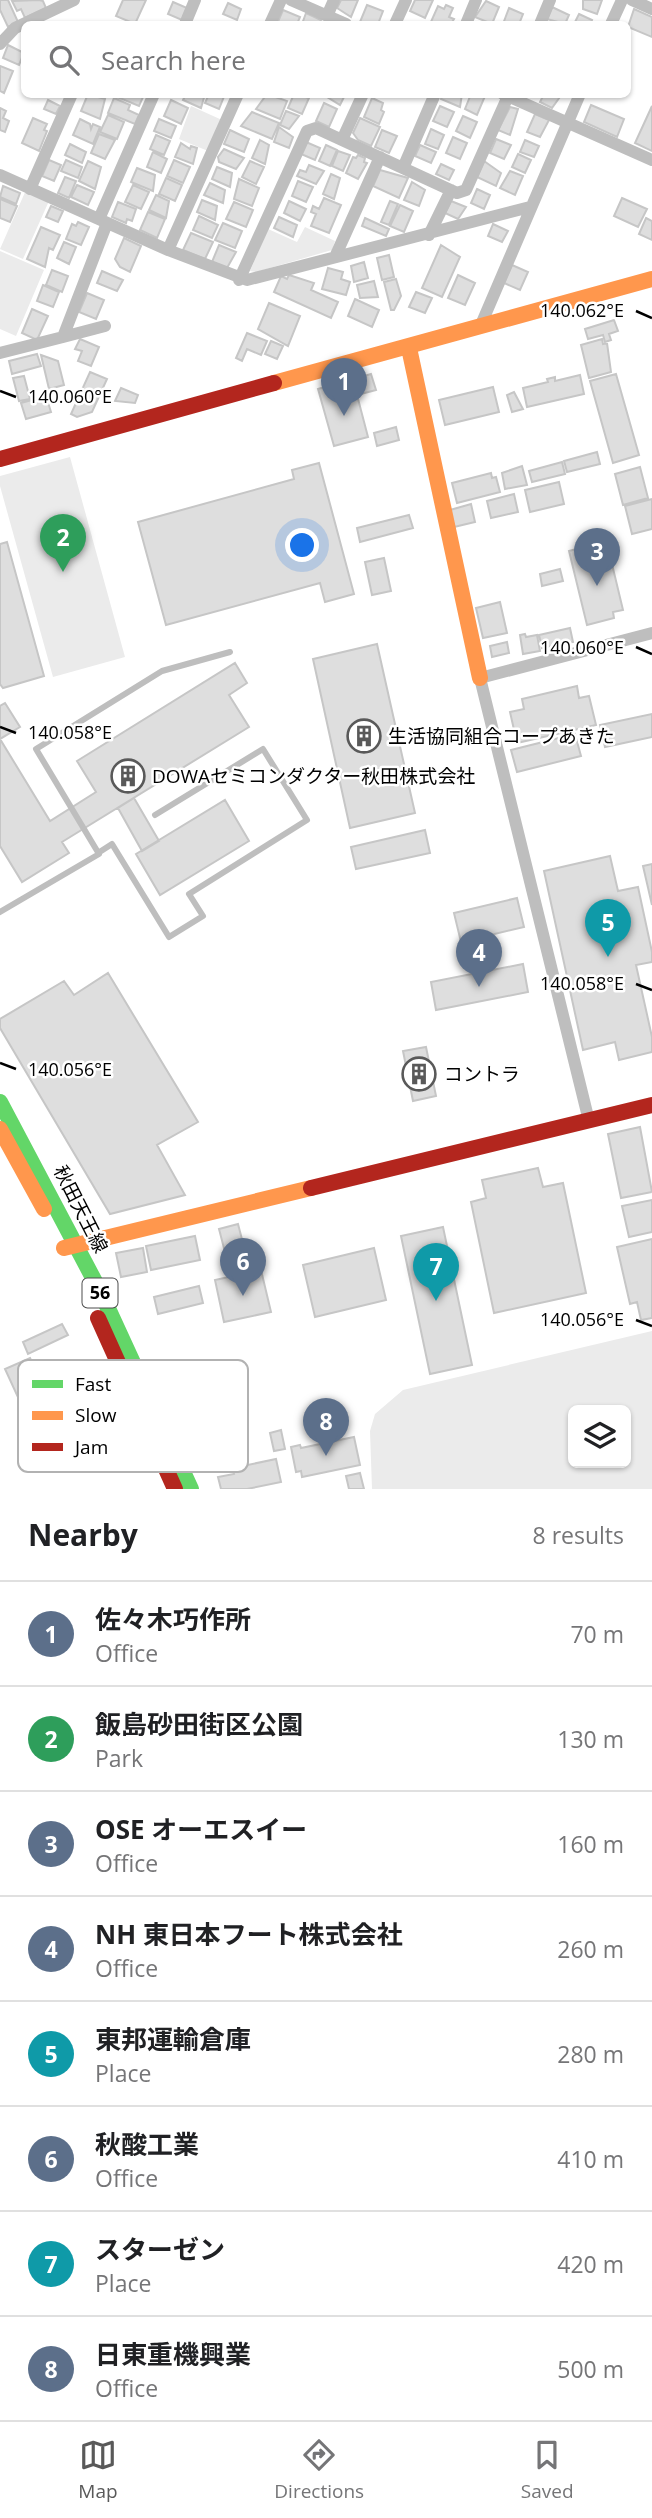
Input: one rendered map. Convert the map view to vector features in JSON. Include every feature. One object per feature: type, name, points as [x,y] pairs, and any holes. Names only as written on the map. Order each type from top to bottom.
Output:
[{"type":"street","points":[[30,21],[74,0]]},
{"type":"street","points":[[185,21],[195,0]]},
{"type":"street","points":[[271,21],[281,0]]},
{"type":"street","points":[[291,0],[339,21]]},
{"type":"street","points":[[327,16],[334,0]]},
{"type":"street","points":[[396,21],[406,0]]},
{"type":"street","points":[[467,21],[476,0]]},
{"type":"street","points":[[541,21],[550,0]]},
{"type":"street","points":[[612,21],[622,0]]},
{"type":"street","points":[[632,0],[652,9]]},
{"type":"street","points":[[0,44],[21,25]]},
{"type":"street","points":[[30,188],[70,98]]},
{"type":"street","points":[[63,337],[103,221],[152,98]]},
{"type":"street","points":[[168,250],[236,98]]},
{"type":"street","points":[[342,140],[361,98]]},
{"type":"street","points":[[403,168],[433,98]]},
{"type":"street","points":[[239,280],[307,131],[316,128],[457,193],[466,190],[506,98]]},
{"type":"street","points":[[514,98],[652,160]]},
{"type":"street","points":[[480,327],[578,98]]},
{"type":"street","points":[[335,257],[380,157]]},
{"type":"street","points":[[0,175],[239,280],[429,235],[530,207]]},
{"type":"street","points":[[429,235],[451,190]]},
{"type":"street","points":[[0,459],[652,279]]},
{"type":"street","points":[[0,353],[106,326]]},
{"type":"street","points":[[409,348],[480,678],[589,1121]]},
{"type":"street","points":[[480,678],[652,633]]},
{"type":"street","name":"秋田天王線","points":[[0,1102],[70,1246],[119,1360]]},
{"type":"street","points":[[70,1246],[652,1105]]},
{"type":"street","name":"秋田天王線","points":[[0,1129],[70,1246],[132,1360]]},
{"type":"street","name":"秋田天王線","points":[[168,1472],[175,1489]]},
{"type":"street","name":"秋田天王線","points":[[183,1472],[191,1489]]},
{"type":"lane","points":[[98,853],[36,749],[162,671],[230,652]]},
{"type":"lane","points":[[0,912],[112,844],[169,937],[203,916],[189,894],[307,820],[263,748],[155,815]]},
{"type":"shaded area","points":[[191,106],[222,120],[208,151],[179,139]]},
{"type":"shaded area","points":[[26,190],[49,201],[23,259],[0,249]]},
{"type":"shaded area","points":[[305,227],[335,241],[332,250],[256,272],[250,271],[268,229],[297,242]]},
{"type":"shaded area","points":[[0,251],[44,270],[16,336],[0,329]]},
{"type":"shaded area","points":[[70,457],[125,657],[53,677],[0,486],[0,476]]},
{"type":"shaded area","points":[[652,1331],[652,1489],[372,1489],[370,1431],[375,1414],[403,1390]]},
{"type":"building","points":[[0,0],[8,0],[18,22],[8,27],[0,10]]},
{"type":"building","points":[[123,0],[146,0],[136,21],[116,16]]},
{"type":"building","points":[[341,0],[358,0],[351,17],[337,8]]},
{"type":"building","points":[[415,0],[433,0],[425,18],[410,11]]},
{"type":"building","points":[[583,0],[602,0],[597,14],[583,9]]},
{"type":"building","points":[[12,1],[43,1],[46,8],[25,18],[21,9],[17,11]]},
{"type":"building","points":[[486,1],[499,7],[493,21],[475,17]]},
{"type":"building","points":[[173,2],[187,8],[182,20],[168,14]]},
{"type":"building","points":[[228,3],[241,9],[237,20],[223,14]]},
{"type":"building","points":[[367,5],[383,11],[379,21],[360,21]]},
{"type":"building","points":[[446,5],[453,8],[449,17],[454,19],[453,21],[431,21],[438,6],[444,9]]},
{"type":"building","points":[[552,7],[569,15],[566,21],[547,19]]},
{"type":"building","points":[[509,8],[523,14],[520,21],[504,21]]},
{"type":"building","points":[[634,9],[652,17],[652,37],[631,28],[630,21]]},
{"type":"building","points":[[283,10],[300,17],[298,21],[278,21]]},
{"type":"building","points":[[306,13],[321,20],[320,21],[303,21]]},
{"type":"building","points":[[579,14],[592,20],[592,21],[576,21]]},
{"type":"building","points":[[8,45],[21,52],[19,65],[3,58]]},
{"type":"building","points":[[0,66],[13,71],[4,93],[0,91]]},
{"type":"building","points":[[86,98],[105,99],[100,119],[81,111]]},
{"type":"building","points":[[114,98],[130,105],[128,110],[139,115],[135,124],[108,113]]},
{"type":"building","points":[[119,98],[143,98],[139,106]]},
{"type":"building","points":[[184,98],[204,98],[201,108],[183,100]]},
{"type":"building","points":[[207,98],[223,98],[219,109],[205,103]]},
{"type":"building","points":[[264,98],[287,101],[280,119],[256,109]]},
{"type":"building","points":[[292,98],[309,98],[302,114],[288,108]]},
{"type":"building","points":[[329,98],[344,98],[340,105]]},
{"type":"building","points":[[372,98],[383,103],[381,110],[384,112],[379,124],[364,117]]},
{"type":"building","points":[[461,98],[460,107],[441,99]]},
{"type":"building","points":[[469,98],[484,98],[477,115],[465,109]]},
{"type":"building","points":[[542,98],[559,98],[552,108],[540,102]]},
{"type":"building","points":[[48,100],[60,106],[56,114],[44,109]]},
{"type":"building","points":[[171,100],[188,108],[181,124],[164,116]]},
{"type":"building","points":[[324,103],[337,109],[329,127],[316,121]]},
{"type":"building","points":[[591,105],[624,119],[617,137],[584,122]]},
{"type":"building","points":[[440,106],[454,112],[447,127],[433,121]]},
{"type":"building","points":[[652,106],[652,151],[635,143]]},
{"type":"building","points":[[510,107],[518,109],[510,135],[498,130]]},
{"type":"building","points":[[0,108],[6,111],[3,118],[9,121],[5,132],[0,130]]},
{"type":"building","points":[[286,111],[299,116],[289,129],[280,125]]},
{"type":"building","points":[[252,112],[279,123],[272,139],[241,126]]},
{"type":"building","points":[[535,114],[549,120],[540,137],[527,132]]},
{"type":"building","points":[[108,115],[124,122],[117,139],[100,132]]},
{"type":"building","points":[[463,116],[477,122],[470,138],[456,131]]},
{"type":"building","points":[[33,118],[47,124],[39,151],[22,143]]},
{"type":"building","points":[[360,118],[380,127],[371,146],[358,140],[353,133]]},
{"type":"building","points":[[80,119],[90,124],[91,129],[93,124],[100,127],[93,144],[73,135]]},
{"type":"building","points":[[159,119],[176,126],[171,138],[154,131]]},
{"type":"building","points":[[279,127],[293,137],[289,148],[274,142]]},
{"type":"building","points":[[431,129],[444,135],[438,149],[425,144]]},
{"type":"building","points":[[230,130],[249,139],[244,152],[224,144]]},
{"type":"building","points":[[382,130],[397,136],[389,153],[375,147]]},
{"type":"building","points":[[99,134],[115,140],[105,159],[91,153]]},
{"type":"building","points":[[156,135],[170,141],[164,155],[150,149]]},
{"type":"building","points":[[453,137],[467,143],[460,159],[446,153]]},
{"type":"building","points":[[496,139],[511,145],[504,159],[490,153]]},
{"type":"building","points":[[260,140],[269,145],[265,164],[252,158]]},
{"type":"building","points":[[525,140],[539,146],[534,157],[520,152]]},
{"type":"building","points":[[306,142],[320,148],[315,160],[301,154]]},
{"type":"building","points":[[181,143],[190,149],[191,146],[197,148],[193,164],[175,157]]},
{"type":"building","points":[[70,144],[86,152],[82,163],[65,155]]},
{"type":"building","points":[[326,145],[337,150],[330,166],[319,161]]},
{"type":"building","points":[[420,145],[436,152],[431,163],[415,156]]},
{"type":"building","points":[[224,149],[244,158],[236,169],[219,162],[218,157]]},
{"type":"building","points":[[338,151],[350,155],[343,171],[332,166]]},
{"type":"building","points":[[153,152],[167,159],[161,173],[147,167]]},
{"type":"building","points":[[518,154],[531,160],[525,173],[512,167]]},
{"type":"building","points":[[358,155],[365,158],[364,162],[367,163],[358,179],[346,173],[353,157]]},
{"type":"building","points":[[49,160],[61,165],[54,181],[42,176]]},
{"type":"building","points":[[66,160],[82,167],[78,178],[61,171]]},
{"type":"building","points":[[174,160],[190,167],[183,183],[167,176]]},
{"type":"building","points":[[88,161],[101,167],[95,189],[79,181]]},
{"type":"building","points":[[250,161],[264,167],[256,184],[242,177]]},
{"type":"building","points":[[484,161],[501,173],[496,186],[477,177]]},
{"type":"building","points":[[441,164],[454,170],[449,180],[436,174]]},
{"type":"building","points":[[309,165],[324,171],[316,184],[297,176],[300,170],[306,172]]},
{"type":"building","points":[[217,167],[232,173],[230,187],[212,179]]},
{"type":"building","points":[[137,168],[155,175],[153,191],[131,182]]},
{"type":"building","points":[[380,170],[408,178],[399,198],[373,186]]},
{"type":"building","points":[[510,171],[523,176],[515,195],[500,188]]},
{"type":"building","points":[[331,174],[340,178],[334,199],[323,194]]},
{"type":"building","points":[[65,177],[76,181],[69,198],[58,193]]},
{"type":"building","points":[[166,178],[182,185],[175,201],[159,194]]},
{"type":"building","points":[[239,179],[259,188],[252,206],[234,199]]},
{"type":"building","points":[[298,181],[313,187],[306,202],[292,196]]},
{"type":"building","points":[[412,182],[425,190],[419,206],[404,200]]},
{"type":"building","points":[[210,183],[225,190],[223,203],[204,195]]},
{"type":"building","points":[[77,185],[94,192],[88,205],[71,197]]},
{"type":"building","points":[[133,185],[149,192],[141,209],[125,202]]},
{"type":"building","points":[[3,186],[20,193],[16,204],[0,197]]},
{"type":"building","points":[[477,189],[490,195],[484,209],[471,203]]},
{"type":"building","points":[[156,195],[169,201],[166,218],[149,210]]},
{"type":"building","points":[[324,198],[341,205],[329,233],[311,226],[316,214],[311,212],[313,206],[319,209]]},
{"type":"building","points":[[622,198],[647,209],[638,227],[614,216]]},
{"type":"building","points":[[0,199],[17,206],[10,222],[0,218]]},
{"type":"building","points":[[202,200],[217,206],[215,220],[197,212]]},
{"type":"building","points":[[289,201],[306,209],[300,221],[284,213]]},
{"type":"building","points":[[390,201],[398,204],[389,225],[381,222]]},
{"type":"building","points":[[451,201],[466,207],[458,219],[445,213]]},
{"type":"building","points":[[118,202],[136,209],[132,221],[127,219],[126,223],[112,217]]},
{"type":"building","points":[[234,202],[253,210],[246,227],[226,219]]},
{"type":"building","points":[[400,205],[413,211],[404,232],[390,226]]},
{"type":"building","points":[[51,206],[63,211],[58,222],[46,217]]},
{"type":"building","points":[[148,212],[165,219],[157,238],[140,230]]},
{"type":"building","points":[[199,216],[218,225],[212,238],[193,230]]},
{"type":"building","points":[[279,217],[297,225],[293,237],[274,228]]},
{"type":"building","points":[[365,218],[389,229],[386,236],[362,226]]},
{"type":"building","points":[[646,218],[652,221],[652,240],[639,234]]},
{"type":"building","points":[[78,222],[89,227],[81,245],[66,239],[72,224],[76,226]]},
{"type":"building","points":[[223,223],[242,231],[235,248],[215,240]]},
{"type":"building","points":[[493,224],[508,231],[502,242],[488,236]]},
{"type":"building","points":[[41,227],[60,235],[53,250],[49,248],[45,267],[27,259]]},
{"type":"building","points":[[191,233],[213,242],[205,259],[183,250]]},
{"type":"building","points":[[124,238],[141,246],[130,272],[120,267],[115,259]]},
{"type":"building","points":[[64,242],[76,247],[69,264],[57,258]]},
{"type":"building","points":[[219,245],[236,252],[227,268],[212,262]]},
{"type":"building","points":[[441,245],[460,257],[442,297],[422,288]]},
{"type":"building","points":[[389,255],[394,277],[382,280],[377,258]]},
{"type":"building","points":[[364,262],[368,278],[354,282],[351,266]]},
{"type":"building","points":[[512,265],[528,272],[520,290],[504,283]]},
{"type":"building","points":[[328,268],[343,272],[341,279],[350,282],[346,295],[322,289]]},
{"type":"building","points":[[52,270],[68,276],[62,292],[46,285]]},
{"type":"building","points":[[102,271],[123,280],[117,291],[97,283]]},
{"type":"building","points":[[289,275],[314,283],[311,290],[338,302],[331,318],[274,292],[281,276],[287,279]]},
{"type":"building","points":[[458,275],[475,283],[465,305],[448,298]]},
{"type":"building","points":[[396,279],[401,296],[394,310],[391,310],[384,282]]},
{"type":"building","points":[[374,281],[378,297],[360,298],[357,285]]},
{"type":"building","points":[[43,285],[59,292],[53,307],[37,301]]},
{"type":"building","points":[[416,292],[432,298],[425,313],[409,307]]},
{"type":"building","points":[[87,293],[104,300],[96,319],[79,312]]},
{"type":"building","points":[[355,299],[379,310],[372,327],[348,316]]},
{"type":"building","points":[[269,303],[300,316],[288,346],[258,329]]},
{"type":"building","points":[[32,309],[48,316],[37,340],[22,333]]},
{"type":"building","points":[[614,320],[618,331],[609,334],[611,340],[605,342],[603,335],[588,339],[585,329]]},
{"type":"building","points":[[247,333],[267,341],[261,355],[247,349],[242,361],[236,358]]},
{"type":"building","points":[[80,339],[99,347],[91,366],[78,361],[82,351],[75,349]]},
{"type":"building","points":[[602,339],[603,344],[607,343],[611,372],[589,378],[581,345]]},
{"type":"building","points":[[271,341],[283,346],[277,359],[265,354]]},
{"type":"building","points":[[37,354],[41,366],[12,374],[9,361]]},
{"type":"building","points":[[41,355],[58,361],[64,385],[49,389]]},
{"type":"building","points":[[90,372],[107,379],[92,412],[77,417],[71,414]]},
{"type":"building","points":[[371,374],[376,390],[357,395],[368,437],[334,446],[318,389]]},
{"type":"building","points":[[616,374],[639,455],[613,463],[590,381]]},
{"type":"building","points":[[580,375],[584,394],[527,407],[523,388],[548,382],[547,379],[555,377],[555,381]]},
{"type":"building","points":[[24,376],[30,399],[19,401],[13,378]]},
{"type":"building","points":[[493,387],[499,412],[445,425],[439,400]]},
{"type":"building","points":[[121,388],[138,395],[135,403],[115,401]]},
{"type":"building","points":[[514,392],[523,409],[512,412],[507,395]]},
{"type":"building","points":[[46,396],[51,412],[26,419],[21,403]]},
{"type":"building","points":[[396,427],[399,440],[377,446],[374,433]]},
{"type":"building","points":[[597,452],[600,464],[567,472],[564,461]]},
{"type":"building","points":[[562,462],[565,474],[532,482],[529,471]]},
{"type":"building","points":[[319,463],[354,594],[325,602],[320,583],[166,625],[138,522],[294,479],[292,470]]},
{"type":"building","points":[[522,466],[527,485],[505,489],[502,473]]},
{"type":"building","points":[[640,467],[648,498],[623,505],[615,474]]},
{"type":"building","points":[[491,473],[492,478],[496,477],[500,492],[457,503],[452,483]]},
{"type":"building","points":[[559,482],[564,504],[530,512],[525,490]]},
{"type":"building","points":[[514,494],[518,512],[491,518],[487,501]]},
{"type":"building","points":[[652,499],[652,529],[632,534],[625,506]]},
{"type":"building","points":[[471,504],[475,522],[454,527],[450,510]]},
{"type":"building","points":[[409,515],[413,528],[360,542],[357,528]]},
{"type":"building","points":[[7,542],[44,676],[3,688],[0,684],[0,544]]},
{"type":"building","points":[[599,543],[603,562],[611,560],[623,610],[613,612],[614,618],[587,625],[569,551]]},
{"type":"building","points":[[384,558],[391,591],[372,595],[365,562]]},
{"type":"building","points":[[560,569],[563,581],[542,586],[540,574]]},
{"type":"building","points":[[500,602],[507,633],[483,638],[476,608]]},
{"type":"building","points":[[570,628],[573,642],[542,648],[539,635]]},
{"type":"building","points":[[525,634],[526,637],[537,635],[540,651],[523,654],[520,635]]},
{"type":"building","points":[[507,642],[509,653],[492,657],[490,646]]},
{"type":"building","name":"生活協同組合コープあきた","points":[[377,644],[415,813],[350,828],[313,659]]},
{"type":"building","name":"DOWAセミコンダクター秋田株式会社","points":[[235,663],[247,683],[229,695],[249,727],[62,842],[69,853],[22,882],[0,846],[0,739],[50,821],[96,792],[77,761]]},
{"type":"building","points":[[577,686],[579,698],[589,696],[596,725],[517,743],[510,712],[524,709],[522,699]]},
{"type":"building","points":[[5,703],[20,727],[0,739],[0,706]]},
{"type":"building","points":[[652,714],[652,737],[605,747],[600,725]]},
{"type":"building","points":[[575,734],[581,756],[517,772],[511,750]]},
{"type":"building","points":[[134,798],[159,841],[142,851],[118,808]]},
{"type":"building","points":[[225,800],[249,841],[160,895],[136,854]]},
{"type":"building","points":[[425,830],[430,853],[356,869],[351,847]]},
{"type":"building","points":[[610,856],[618,891],[638,887],[652,952],[652,962],[636,965],[652,1037],[652,1052],[619,1060],[615,1042],[583,1050],[544,871]]},
{"type":"building","points":[[652,864],[652,905],[643,866]]},
{"type":"building","points":[[517,898],[524,927],[461,942],[454,913]]},
{"type":"building","points":[[523,964],[528,992],[436,1010],[431,982]]},
{"type":"building","points":[[108,973],[198,1122],[157,1145],[185,1195],[110,1214],[0,1028],[0,1019],[64,981],[74,995]]},
{"type":"building","name":"コントラ","points":[[426,1047],[436,1096],[413,1101],[403,1051]]},
{"type":"building","points":[[640,1127],[652,1192],[621,1198],[608,1134]]},
{"type":"building","points":[[538,1168],[543,1187],[563,1183],[586,1293],[494,1313],[471,1202],[486,1198],[482,1180]]},
{"type":"building","points":[[652,1200],[652,1232],[629,1237],[622,1206]]},
{"type":"building","points":[[238,1224],[244,1247],[225,1252],[219,1229]]},
{"type":"building","points":[[443,1227],[472,1365],[430,1374],[401,1236]]},
{"type":"building","points":[[195,1236],[200,1260],[151,1270],[146,1246]]},
{"type":"building","points":[[652,1239],[652,1318],[641,1320],[637,1302],[630,1304],[617,1247]]},
{"type":"building","points":[[143,1248],[147,1272],[121,1277],[116,1253]]},
{"type":"building","points":[[374,1248],[386,1300],[315,1317],[303,1265]]},
{"type":"building","points":[[261,1270],[271,1312],[224,1322],[215,1280]]},
{"type":"building","points":[[199,1286],[203,1303],[158,1314],[154,1297]]},
{"type":"building","points":[[62,1324],[68,1335],[28,1354],[23,1342]]},
{"type":"building","points":[[18,1363],[18,1397],[5,1369]]},
{"type":"building","points":[[281,1430],[285,1449],[274,1451],[270,1433]]},
{"type":"building","points":[[354,1437],[360,1465],[302,1477],[301,1471],[296,1472],[291,1447],[300,1445],[301,1448]]},
{"type":"building","points":[[276,1459],[281,1482],[247,1489],[221,1489],[218,1477],[234,1472],[248,1472],[248,1465]]},
{"type":"building","points":[[360,1473],[364,1489],[349,1489],[346,1476]]},
{"type":"traffic: fast","points":[[0,1102],[101,1293],[132,1360]]},
{"type":"traffic: fast","points":[[183,1472],[191,1489]]},
{"type":"traffic: slow","points":[[274,383],[652,279]]},
{"type":"traffic: slow","points":[[409,348],[480,678]]},
{"type":"traffic: slow","points":[[0,1129],[44,1209]]},
{"type":"traffic: slow","points":[[64,1248],[311,1188]]},
{"type":"traffic: jam","points":[[0,459],[274,383]]},
{"type":"traffic: jam","points":[[311,1188],[652,1105]]},
{"type":"traffic: jam","points":[[98,1318],[117,1360]]},
{"type":"traffic: jam","points":[[167,1472],[175,1489]]},
{"type":"place","name":"佐々木巧作所","points":[[344,416]]},
{"type":"place","name":"飯島砂田街区公園","points":[[63,572]]},
{"type":"place","name":"OSE オーエスイー","points":[[597,586]]},
{"type":"place","name":"生活協同組合コープあきた","points":[[364,736]]},
{"type":"place","name":"DOWAセミコンダクター秋田株式会社","points":[[128,776]]},
{"type":"place","name":"東邦運輸倉庫","points":[[608,957]]},
{"type":"place","name":"NH 東日本フート株式会社","points":[[479,987]]},
{"type":"place","name":"コントラ","points":[[419,1074]]},
{"type":"place","name":"秋酸工業","points":[[243,1296]]},
{"type":"place","name":"スターゼン","points":[[436,1301]]},
{"type":"place","name":"日東重機興業","points":[[326,1456]]}]
